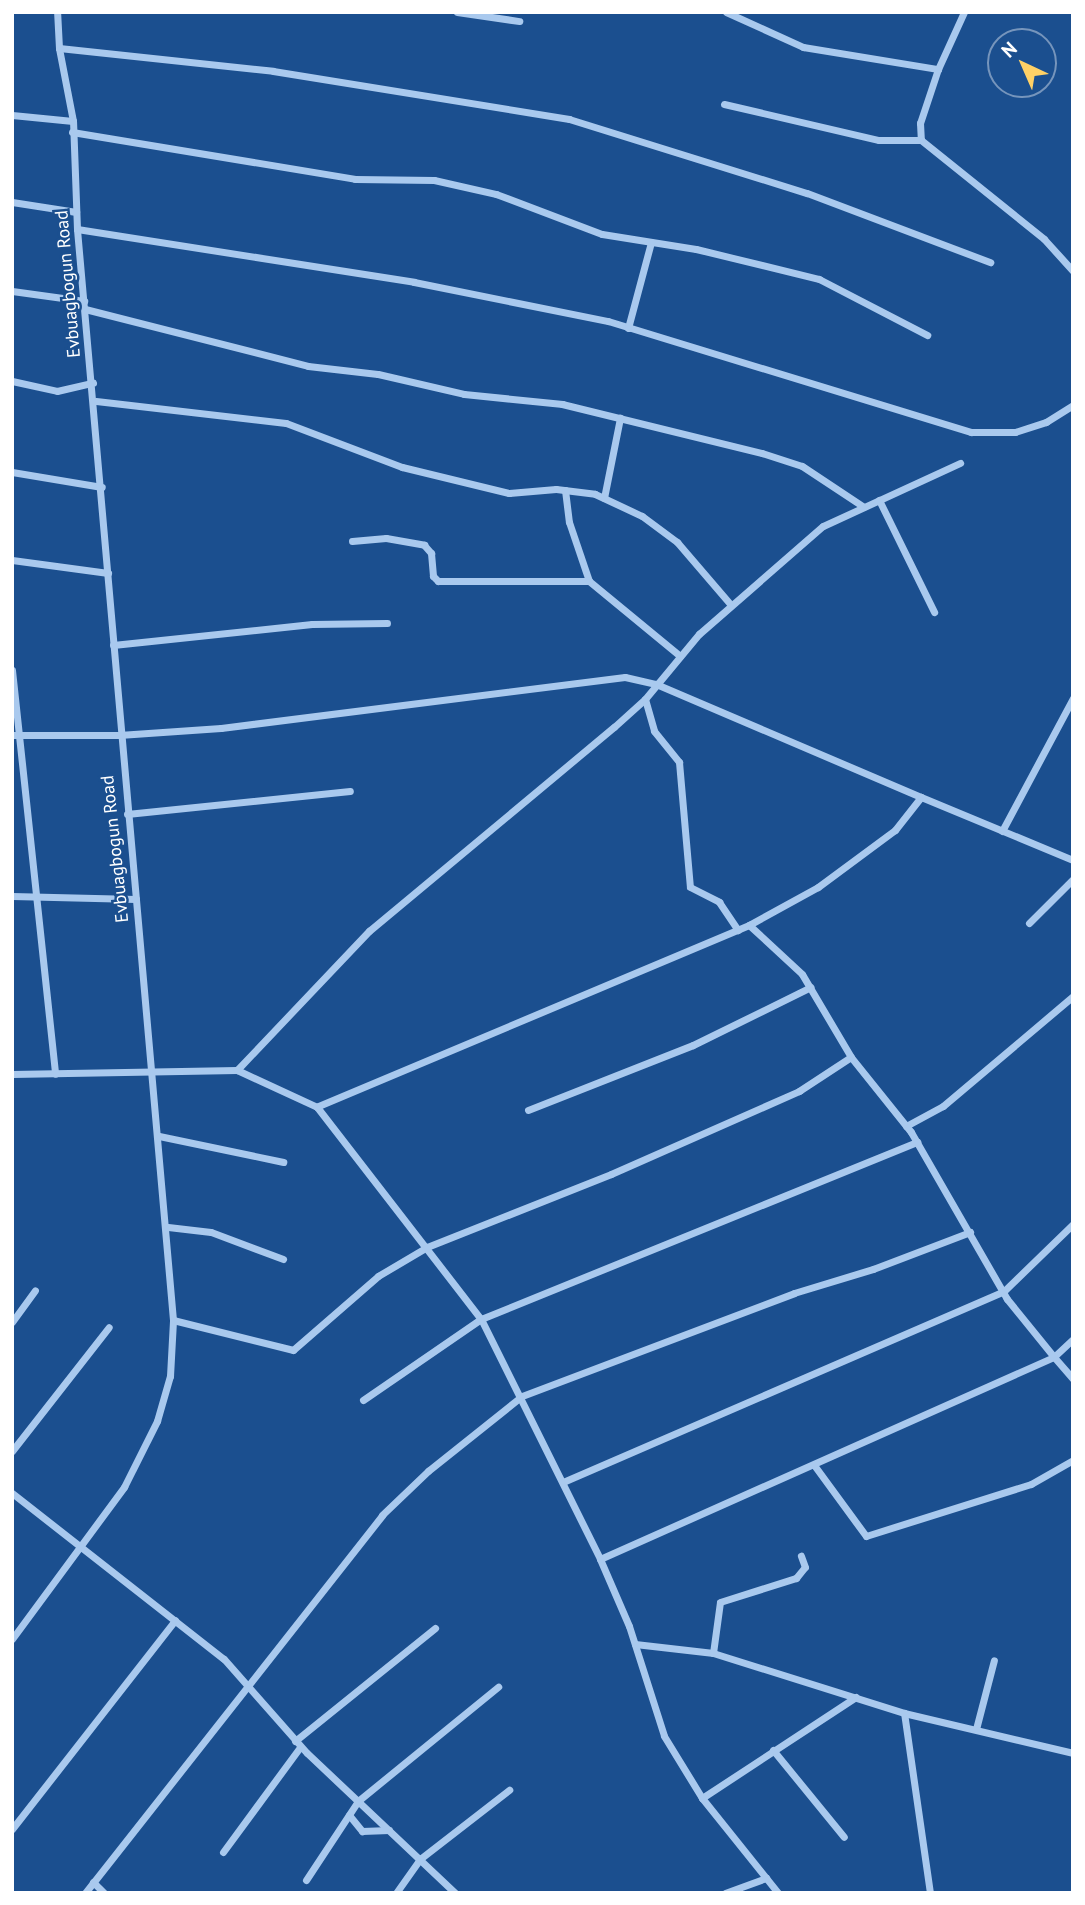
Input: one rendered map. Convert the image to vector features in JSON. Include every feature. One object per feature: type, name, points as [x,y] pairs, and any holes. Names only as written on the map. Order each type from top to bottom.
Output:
[{"type":"street","name":"Evbuagbogun Road","points":[[12,1639],[124,1487],[157,1421],[170,1376],[173,1320],[168,1227],[120,735],[96,401],[77,229],[73,121],[59,48],[57,12]]},
{"type":"street","points":[[457,12],[519,21]]},
{"type":"street","points":[[726,12],[803,47],[937,69]]},
{"type":"street","points":[[964,12],[937,69],[919,123],[921,139],[1044,239],[1073,271]]},
{"type":"street","points":[[59,48],[273,71],[569,119],[807,193],[990,262]]},
{"type":"street","points":[[724,104],[879,140],[908,143],[921,139]]},
{"type":"street","points":[[12,116],[73,121]]},
{"type":"street","points":[[72,132],[355,179],[434,180],[496,194],[602,234],[651,242],[819,279],[928,335]]},
{"type":"street","points":[[12,202],[76,212]]},
{"type":"street","points":[[77,229],[414,282],[628,328],[971,432],[1015,432],[1045,422],[1073,405]]},
{"type":"street","points":[[628,328],[651,242]]},
{"type":"street","points":[[12,291],[84,305],[309,366],[378,374],[464,394],[562,404],[620,418],[802,466],[864,507]]},
{"type":"street","points":[[12,381],[57,391],[93,383]]},
{"type":"street","points":[[96,401],[286,423],[402,467],[509,493],[565,490],[604,498],[642,516],[677,542],[731,606]]},
{"type":"street","points":[[604,498],[620,418]]},
{"type":"street","points":[[237,1070],[369,931],[645,699],[680,656],[731,606],[823,526],[960,463]]},
{"type":"street","points":[[12,472],[102,487]]},
{"type":"street","points":[[565,490],[569,522],[589,581],[680,656]]},
{"type":"street","points":[[879,500],[934,612]]},
{"type":"street","points":[[352,541],[386,538],[424,545],[431,553],[433,576],[438,581],[589,581]]},
{"type":"street","points":[[12,561],[108,573]]},
{"type":"street","points":[[113,645],[312,624],[387,623]]},
{"type":"street","points":[[12,670],[15,734],[55,1074]]},
{"type":"street","points":[[15,734],[120,735],[222,728],[600,678],[625,677],[656,684],[1073,860]]},
{"type":"street","points":[[1002,831],[1073,698]]},
{"type":"street","points":[[645,699],[654,731],[679,762],[690,887],[719,902],[738,930]]},
{"type":"street","points":[[127,814],[350,791]]},
{"type":"street","points":[[317,1107],[749,925],[818,887],[895,830],[921,797]]},
{"type":"street","points":[[1028,923],[1073,878]]},
{"type":"street","points":[[12,896],[136,899]]},
{"type":"street","points":[[749,925],[811,987],[851,1057],[917,1142],[1003,1292],[1073,1379]]},
{"type":"street","points":[[528,1110],[693,1045],[811,987]]},
{"type":"street","points":[[906,1126],[943,1106],[1073,996]]},
{"type":"street","points":[[173,1320],[293,1350],[378,1276],[427,1247],[611,1174],[775,1102],[851,1057]]},
{"type":"street","points":[[12,1074],[237,1070],[317,1107],[481,1320],[522,1396],[600,1559],[635,1644],[664,1736],[702,1798],[778,1893]]},
{"type":"street","points":[[159,1136],[283,1162]]},
{"type":"street","points":[[363,1400],[481,1320],[917,1142]]},
{"type":"street","points":[[563,1482],[1003,1292],[1073,1224]]},
{"type":"street","points":[[168,1227],[211,1232],[283,1259]]},
{"type":"street","points":[[85,1893],[245,1685],[382,1515],[428,1471],[522,1396],[794,1293],[873,1269],[970,1232]]},
{"type":"street","points":[[12,1322],[35,1290]]},
{"type":"street","points":[[12,1451],[109,1327]]},
{"type":"street","points":[[600,1559],[1054,1357],[1073,1339]]},
{"type":"street","points":[[814,1465],[866,1536],[1031,1484],[1073,1460]]},
{"type":"street","points":[[12,1493],[224,1659],[298,1744],[455,1893]]},
{"type":"street","points":[[713,1653],[720,1602],[796,1577],[805,1567],[801,1556]]},
{"type":"street","points":[[12,1829],[175,1620]]},
{"type":"street","points":[[223,1852],[298,1744],[435,1628]]},
{"type":"street","points":[[635,1644],[713,1653],[904,1713],[1073,1753]]},
{"type":"street","points":[[976,1729],[994,1660]]},
{"type":"street","points":[[306,1880],[358,1801],[498,1687]]},
{"type":"street","points":[[702,1798],[856,1697]]},
{"type":"street","points":[[904,1713],[930,1893]]},
{"type":"street","points":[[774,1750],[844,1837]]},
{"type":"street","points":[[396,1893],[420,1859],[509,1790]]},
{"type":"street","points":[[349,1815],[362,1831],[389,1830]]},
{"type":"street","points":[[725,1893],[766,1878]]},
{"type":"street","points":[[93,1882],[104,1893]]}]
